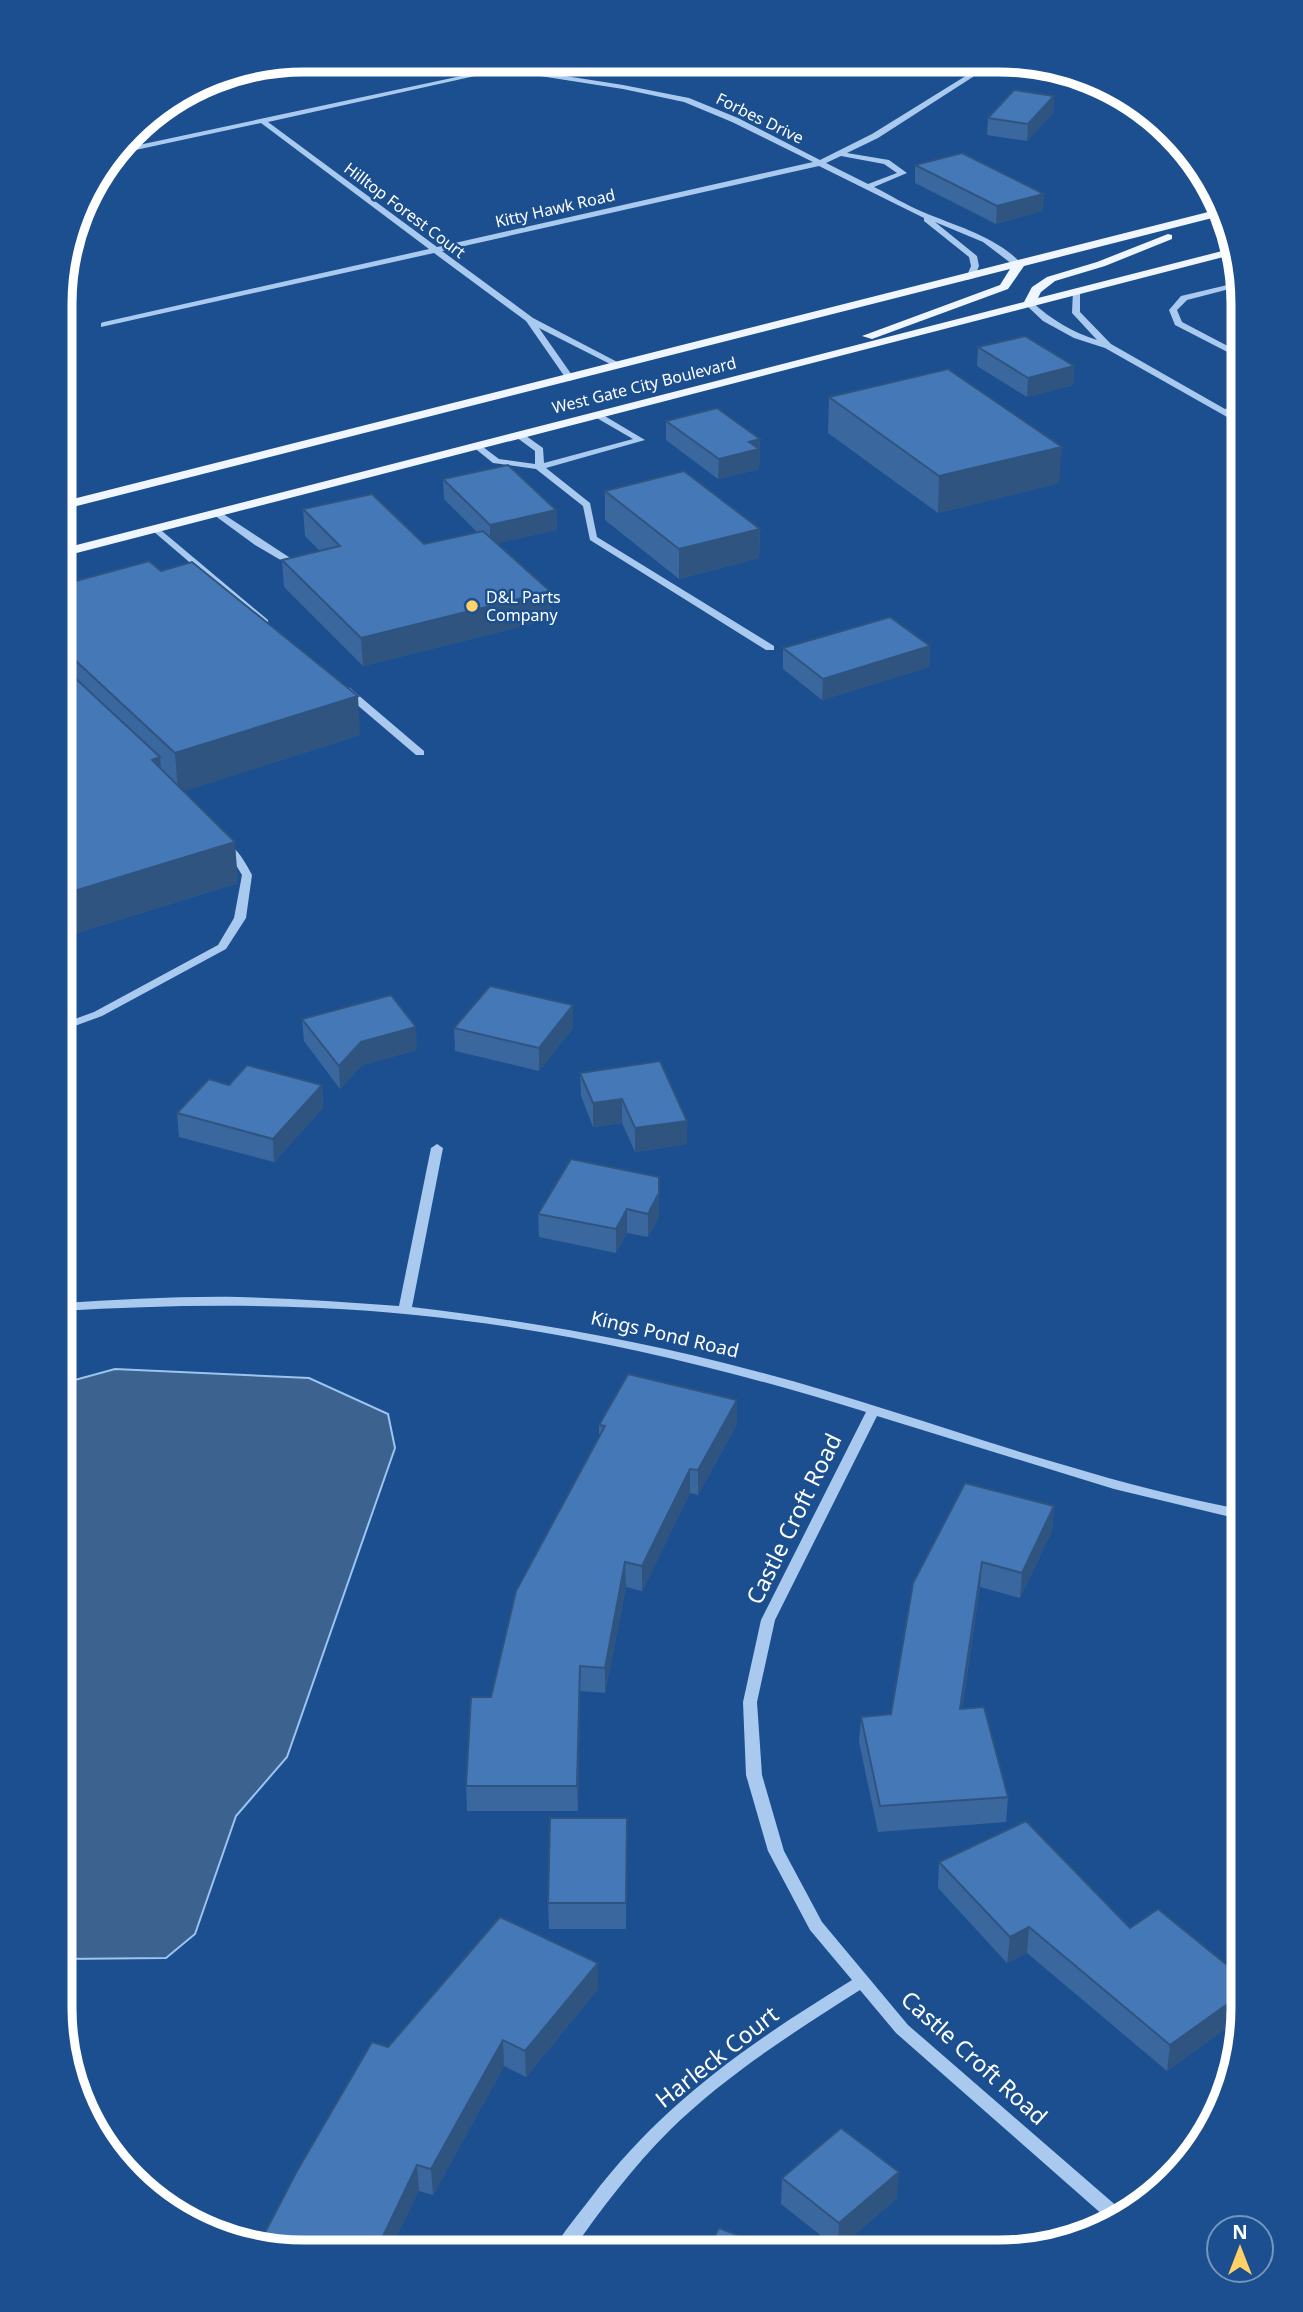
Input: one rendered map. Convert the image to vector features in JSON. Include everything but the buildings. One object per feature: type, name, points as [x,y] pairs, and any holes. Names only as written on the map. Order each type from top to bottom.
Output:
[{"type":"main road","name":"West Gate City Boulevard","points":[[72,503],[1213,215]]},
{"type":"main road","points":[[1029,304],[1036,290],[1051,279],[1101,264],[1214,217]]},
{"type":"main road","name":"West Gate City Boulevard","points":[[72,550],[1226,254]]},
{"type":"main road","points":[[793,365],[940,307],[992,292],[1011,280],[1019,265]]},
{"type":"street","points":[[131,149],[491,72]]},
{"type":"street","name":"Forbes Drive","points":[[524,72],[686,100],[921,214],[954,225],[1007,252],[1019,265]]},
{"type":"street","name":"Kitty Hawk Road","points":[[104,325],[820,163],[841,154],[981,72]]},
{"type":"street","name":"Hilltop Forest Court","points":[[264,121],[530,320],[621,366]]},
{"type":"street","points":[[841,154],[886,162],[903,173],[868,187]]},
{"type":"street","name":"Forbes Drive","points":[[921,214],[973,256],[975,266],[970,278]]},
{"type":"street","points":[[1231,286],[1184,298],[1173,310],[1178,323],[1231,351]]},
{"type":"street","points":[[1076,292],[1076,313],[1108,346]]},
{"type":"street","points":[[1029,304],[1077,336],[1108,346],[1231,416]]},
{"type":"street","name":"Hilltop Forest Court","points":[[530,320],[570,378]]},
{"type":"street","points":[[1224,412],[1231,410]]},
{"type":"street","points":[[477,446],[496,461],[539,467],[641,440],[598,415]]},
{"type":"street","points":[[519,435],[540,450],[539,467]]},
{"type":"street","points":[[539,467],[587,505],[593,538],[770,648]]},
{"type":"street","points":[[218,513],[258,543],[310,573]]},
{"type":"street","points":[[156,529],[272,628]]},
{"type":"street","points":[[336,681],[421,753]]},
{"type":"street","points":[[72,1024],[98,1014],[222,947],[240,918],[247,875],[235,855],[216,837]]},
{"type":"street","points":[[405,1310],[437,1148]]},
{"type":"street","name":"Kings Pond Road","points":[[72,1306],[129,1302],[275,1301],[481,1317],[619,1341],[755,1375],[1063,1469],[1231,1512]]},
{"type":"street","name":"Castle Croft Road","points":[[873,1411],[768,1620],[750,1702],[754,1775],[776,1851],[816,1926],[902,2029],[1111,2211]]},
{"type":"street","name":"Harleck Court","points":[[570,2240],[600,2196],[681,2109],[776,2036],[862,1981]]},
{"type":"water","points":[[115,1369],[309,1378],[388,1414],[395,1448],[287,1757],[236,1816],[195,1934],[166,1958],[72,1959],[72,1381]]},
{"type":"place","name":"D&L Parts Company","points":[[472,606]]}]
